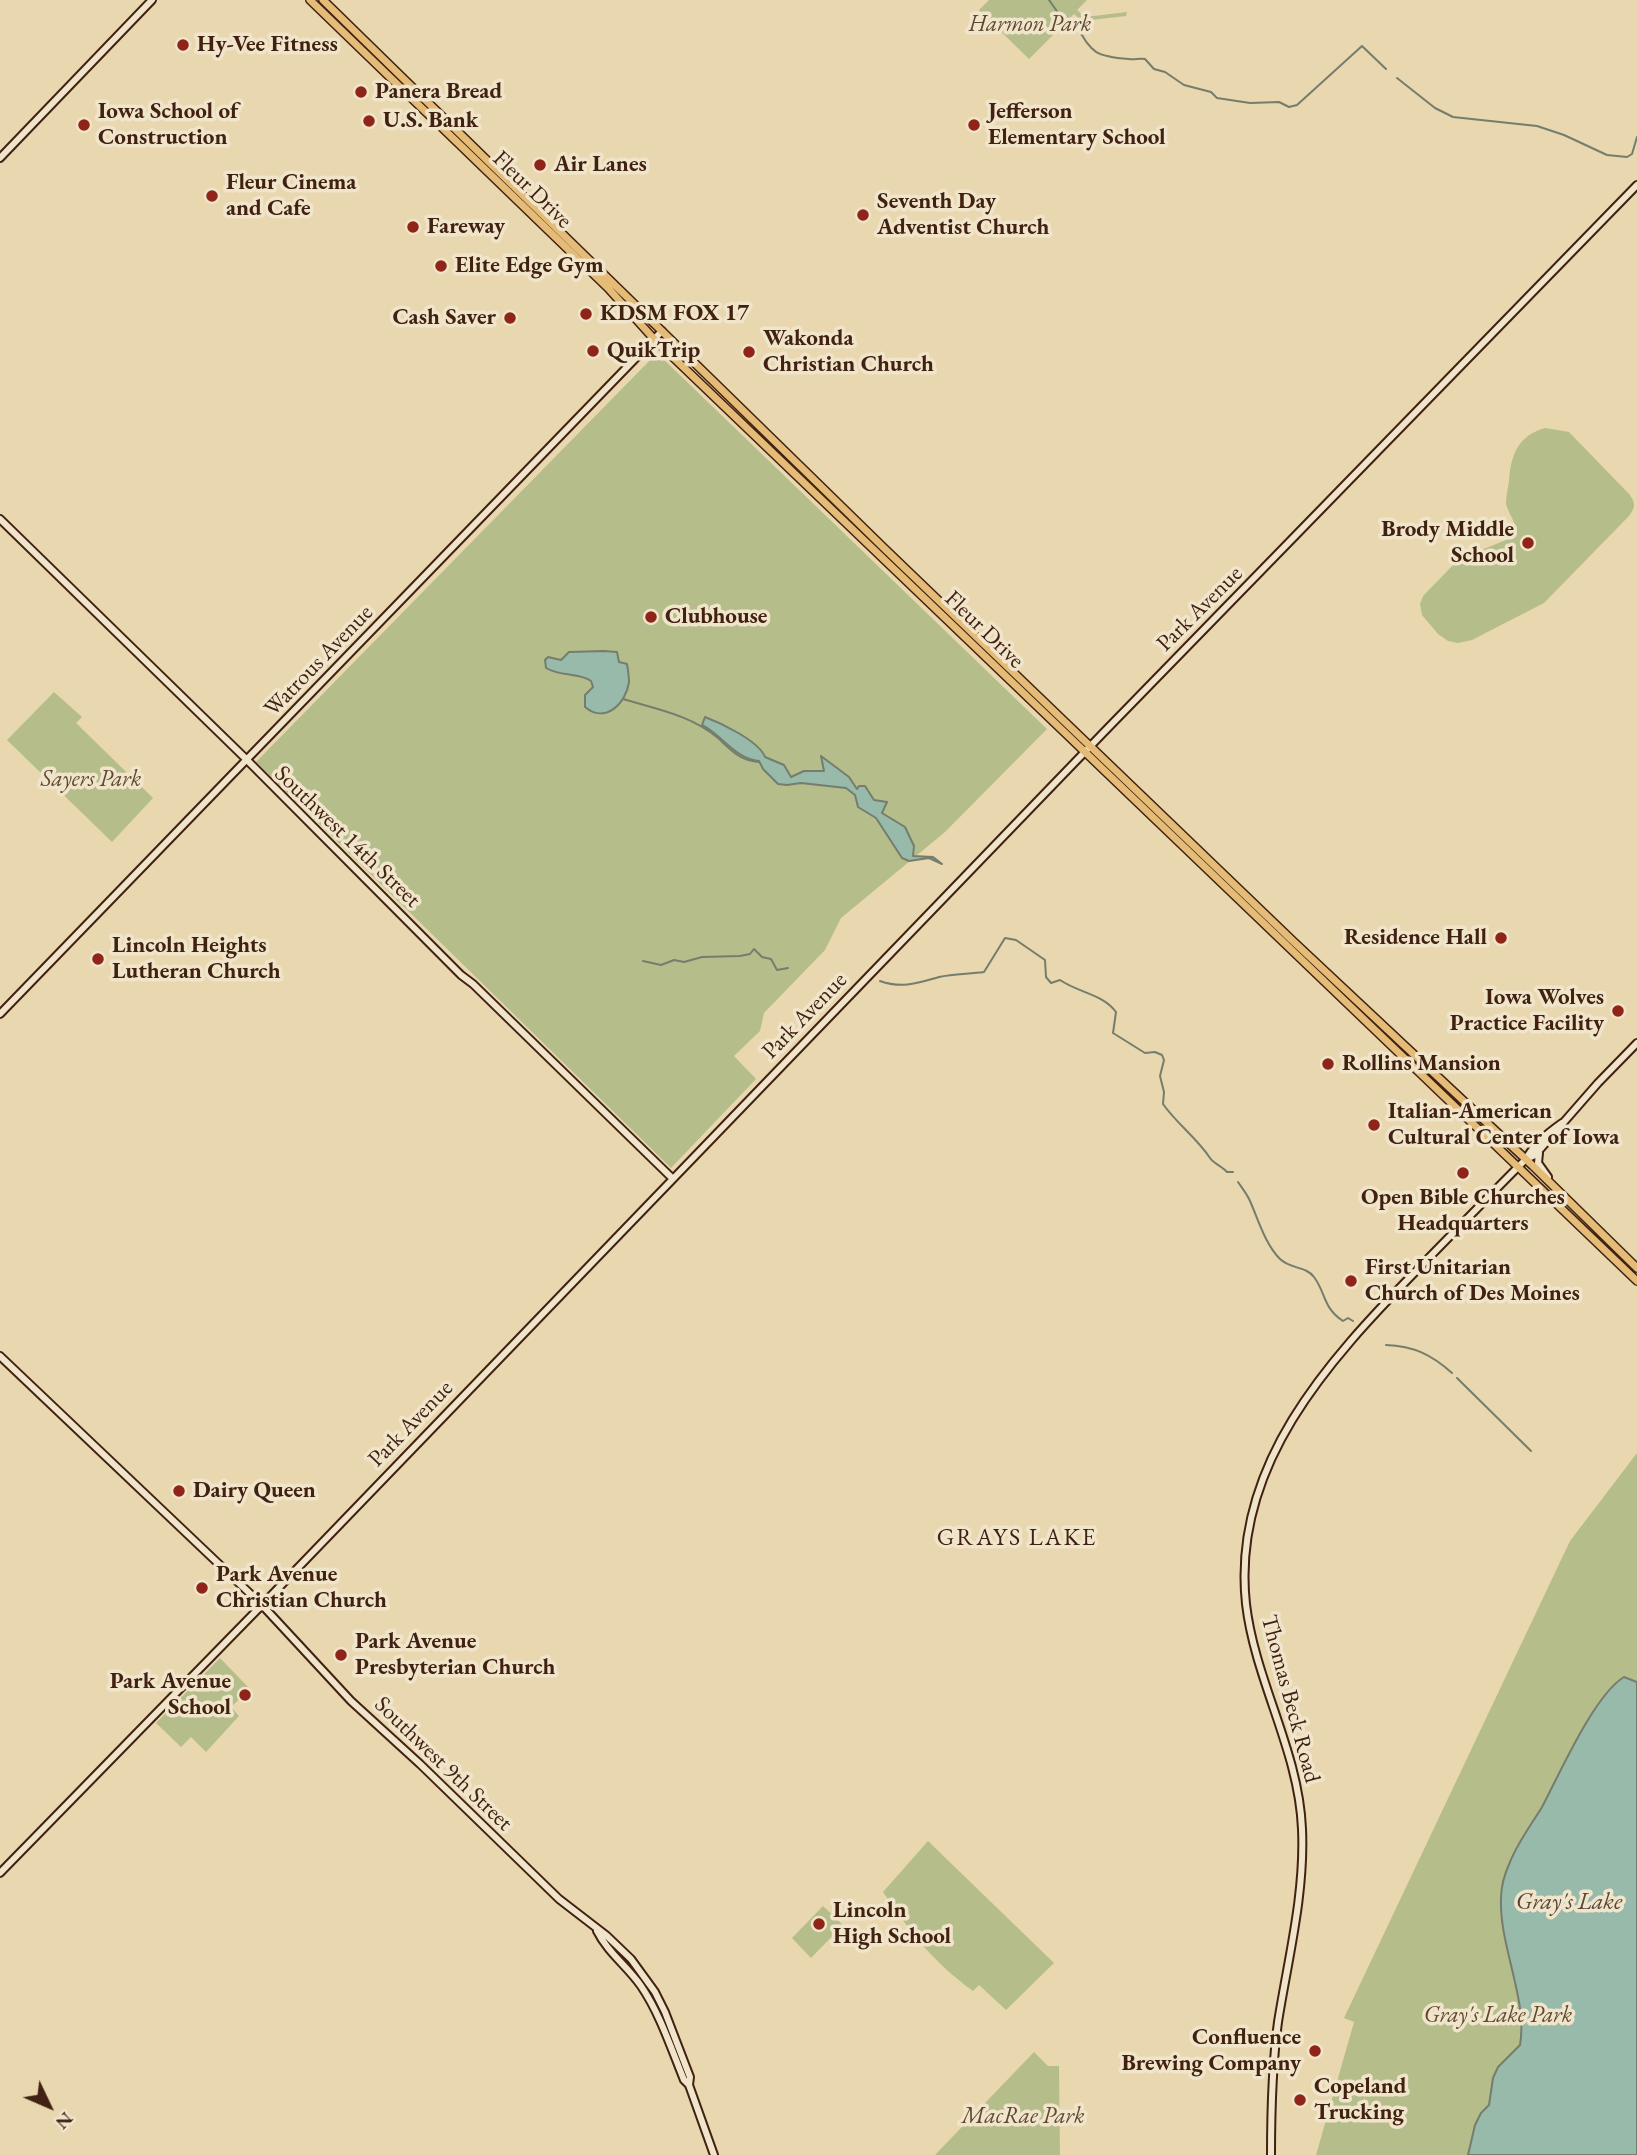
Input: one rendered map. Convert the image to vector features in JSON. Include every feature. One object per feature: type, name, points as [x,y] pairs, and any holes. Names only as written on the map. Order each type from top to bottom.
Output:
[{"type":"main road","name":"Fleur Drive","points":[[310,0],[608,288],[654,340],[1526,1159],[1637,1268]]},
{"type":"main road","name":"Fleur Drive","points":[[323,0],[1087,749],[1637,1281]]},
{"type":"street","points":[[0,158],[152,0]]},
{"type":"street","name":"Park Avenue","points":[[0,1873],[1087,749],[1637,185]]},
{"type":"street","name":"Watrous Avenue","points":[[0,1014],[663,331]]},
{"type":"street","name":"Southwest 14th Street","points":[[0,519],[461,975],[672,1178]]},
{"type":"street","points":[[1526,1159],[1539,1150],[1637,1043]]},
{"type":"street","points":[[1526,1159],[1530,1151],[1548,1133],[1562,1123]]},
{"type":"street","points":[[1539,1150],[1539,1166],[1558,1190]]},
{"type":"street","name":"Thomas Beck Road","points":[[1270,2155],[1271,2087],[1299,1891],[1302,1829],[1300,1800],[1293,1768],[1250,1629],[1245,1591],[1247,1544],[1256,1498],[1270,1458],[1287,1424],[1336,1357],[1526,1159]]},
{"type":"street","name":"Southwest 9th Street","points":[[0,1356],[262,1605],[348,1699],[426,1770],[559,1899],[607,1936],[631,1959],[666,2011],[690,2077],[689,2085],[713,2155]]},
{"type":"green space","name":"Harmon Park","points":[[989,0],[1087,0],[1077,10],[1085,17],[1127,12],[1126,16],[1082,21],[1074,14],[1029,59],[979,10]]},
{"type":"green space","points":[[657,353],[1047,729],[945,832],[841,918],[825,950],[764,1013],[760,1031],[734,1056],[756,1079],[671,1168],[256,762]]},
{"type":"green space","points":[[1545,428],[1569,432],[1630,495],[1634,503],[1633,511],[1544,603],[1472,640],[1458,643],[1448,641],[1438,634],[1422,615],[1420,604],[1423,596],[1459,559],[1511,538],[1514,534],[1515,525],[1506,503],[1514,454],[1522,441]]},
{"type":"green space","name":"Sayers Park","points":[[54,692],[82,717],[76,723],[153,798],[112,842],[7,740]]},
{"type":"green space","name":"Gray's Lake Park","points":[[1637,1453],[1637,2155],[1316,2155],[1354,2022],[1344,2018],[1570,1541]]},
{"type":"green space","points":[[220,1658],[250,1689],[231,1707],[239,1716],[206,1752],[191,1737],[181,1747],[156,1723]]},
{"type":"green space","points":[[928,1841],[1054,1963],[1006,2010],[979,1985],[973,1991],[946,1969],[913,1933],[883,1892]]},
{"type":"green space","points":[[823,1906],[843,1925],[811,1958],[792,1938]]},
{"type":"green space","name":"MacRae Park","points":[[1034,2052],[1048,2066],[1059,2066],[1060,2155],[935,2155]]},
{"type":"water","points":[[569,652],[617,652],[619,662],[627,664],[629,682],[619,704],[600,713],[585,707],[585,695],[593,687],[591,681],[581,676],[552,671],[546,668],[545,660],[548,657],[561,660]]},
{"type":"water","points":[[705,717],[748,739],[765,757],[784,765],[791,777],[804,771],[824,771],[821,756],[849,777],[857,789],[859,786],[865,786],[874,800],[887,802],[882,813],[905,827],[914,846],[913,856],[933,857],[942,864],[929,858],[909,861],[902,858],[876,818],[858,807],[855,795],[846,788],[801,783],[778,784],[759,761],[743,756],[702,725]]},
{"type":"water","name":"Gray's Lake","points":[[1624,1677],[1637,1682],[1637,2155],[1468,2155],[1475,2125],[1489,2105],[1493,2078],[1498,2067],[1520,2045],[1520,2009],[1502,1916],[1501,1893],[1505,1875],[1517,1848],[1589,1718],[1601,1700]]},
{"type":"waterway","points":[[1049,0],[1061,17],[1073,20],[1089,45],[1099,54],[1116,58],[1145,59],[1154,69],[1165,72],[1184,85],[1211,92],[1217,98],[1250,103],[1279,102],[1289,107],[1297,105],[1362,46],[1386,69]]},
{"type":"waterway","points":[[1397,78],[1435,108],[1453,117],[1537,126],[1607,155],[1627,157],[1632,154],[1637,137]]},
{"type":"waterway","points":[[623,699],[685,718],[708,730],[741,757],[759,762]]},
{"type":"waterway","points":[[880,981],[896,985],[910,984],[944,976],[984,972],[1005,938],[1016,940],[1045,960],[1046,977],[1051,983],[1060,980],[1098,997],[1111,1006],[1116,1012],[1113,1033],[1145,1053],[1155,1052],[1162,1055],[1164,1060],[1160,1076],[1164,1092],[1163,1104],[1212,1160],[1227,1172],[1233,1172]]},
{"type":"waterway","points":[[643,961],[661,965],[674,960],[684,962],[702,957],[740,956],[750,954],[754,949],[762,957],[771,959],[777,970],[788,968]]},
{"type":"waterway","points":[[1238,1182],[1249,1198],[1266,1239],[1275,1253],[1284,1262],[1311,1273],[1332,1311],[1343,1321],[1348,1318],[1353,1321]]},
{"type":"waterway","points":[[1386,1345],[1405,1347],[1422,1353],[1452,1373]]},
{"type":"waterway","points":[[1457,1378],[1531,1451]]},
{"type":"place","name":"Hy-Vee Fitness","points":[[183,45]]},
{"type":"place","name":"Panera Bread","points":[[361,92]]},
{"type":"place","name":"U.S. Bank","points":[[369,121]]},
{"type":"place","name":"Iowa School of Construction","points":[[84,125]]},
{"type":"place","name":"Jefferson Elementary School","points":[[974,125]]},
{"type":"place","name":"Air Lanes","points":[[540,165]]},
{"type":"place","name":"Fleur Cinema and Cafe","points":[[212,196]]},
{"type":"place","name":"Seventh Day Adventist Church","points":[[863,215]]},
{"type":"place","name":"Fareway","points":[[413,227]]},
{"type":"place","name":"Elite Edge Gym","points":[[441,266]]},
{"type":"place","name":"KDSM FOX 17","points":[[586,314]]},
{"type":"place","name":"Cash Saver","points":[[510,318]]},
{"type":"place","name":"QuikTrip","points":[[593,351]]},
{"type":"place","name":"Wakonda Christian Church","points":[[749,352]]},
{"type":"place","name":"Brody Middle School","points":[[1528,543]]},
{"type":"place","name":"Clubhouse","points":[[651,617]]},
{"type":"place","name":"Residence Hall","points":[[1501,938]]},
{"type":"place","name":"Lincoln Heights Lutheran Church","points":[[98,959]]},
{"type":"place","name":"Iowa Wolves Practice Facility","points":[[1618,1011]]},
{"type":"place","name":"Rollins Mansion","points":[[1328,1064]]},
{"type":"place","name":"Italian-American Cultural Center of Iowa","points":[[1374,1125]]},
{"type":"place","name":"Open Bible Churches Headquarters","points":[[1463,1173]]},
{"type":"place","name":"First Unitarian Church of Des Moines","points":[[1351,1281]]},
{"type":"place","name":"Dairy Queen","points":[[179,1491]]},
{"type":"place","name":"Park Avenue Christian Church","points":[[202,1588]]},
{"type":"place","name":"Park Avenue Presbyterian Church","points":[[341,1655]]},
{"type":"place","name":"Park Avenue School","points":[[245,1695]]},
{"type":"place","name":"Lincoln High School","points":[[819,1924]]},
{"type":"place","name":"Confluence Brewing Company","points":[[1315,2051]]},
{"type":"place","name":"Copeland Trucking","points":[[1300,2100]]},
{"type":"district","name":"GRAYS LAKE","points":[[1017,1538]]}]
